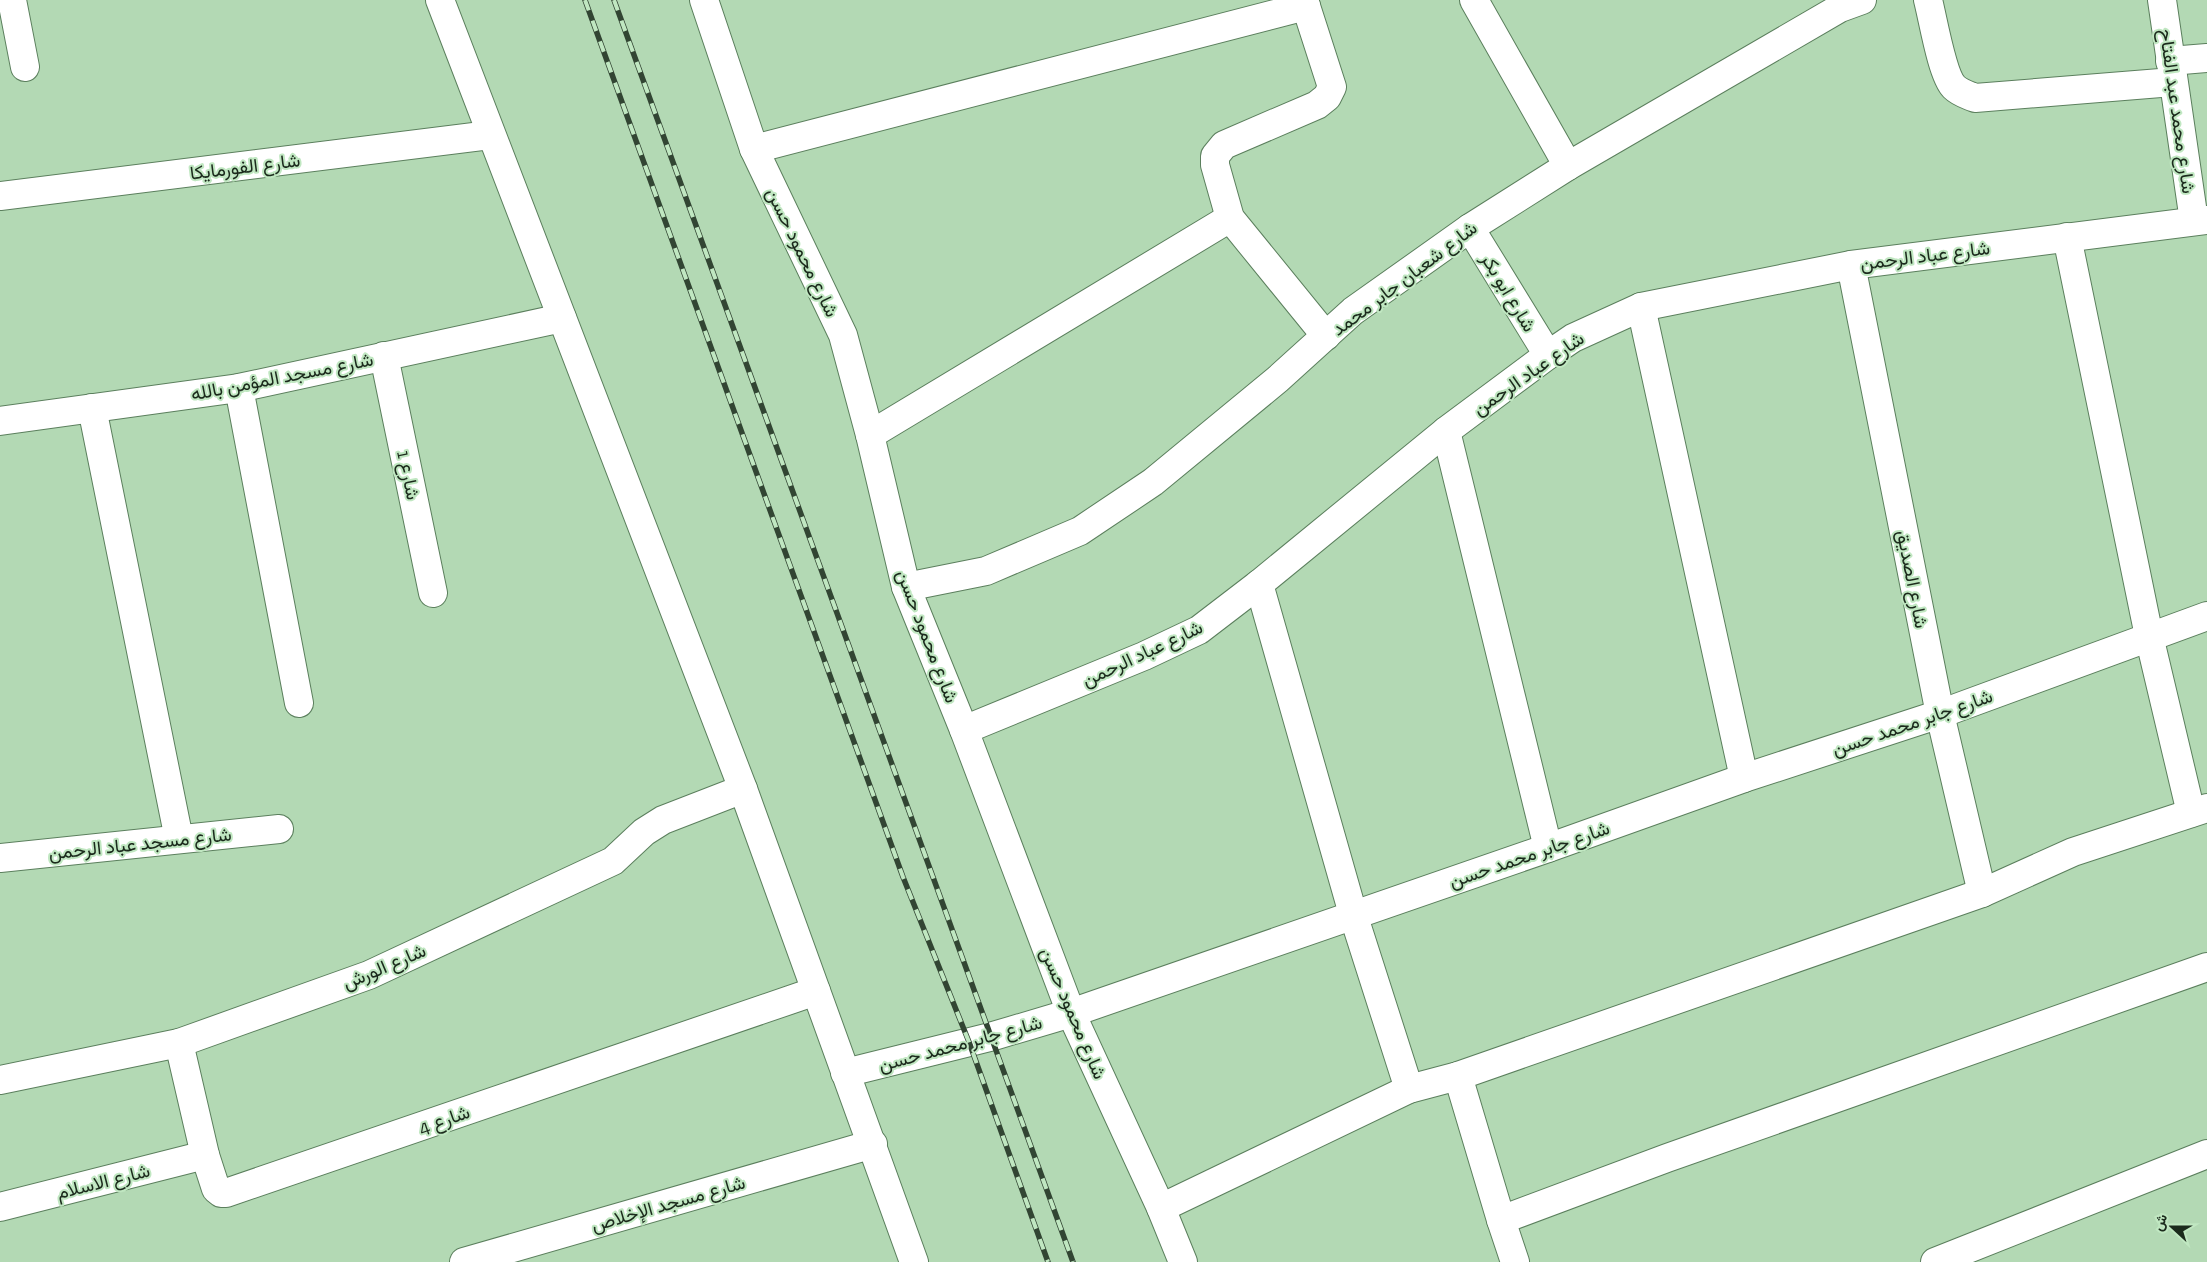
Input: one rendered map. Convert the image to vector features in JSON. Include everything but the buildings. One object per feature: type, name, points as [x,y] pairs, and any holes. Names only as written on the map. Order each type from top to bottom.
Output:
[{"type":"street","points":[[12,0],[25,67]]},
{"type":"street","points":[[440,0],[490,135],[743,789],[914,1262]]},
{"type":"street","name":"شارع محمود حسن","points":[[704,0],[754,149],[843,335],[870,435],[906,588],[964,730],[1071,1013],[1161,1208],[1183,1262]]},
{"type":"street","points":[[1474,0],[1568,166]]},
{"type":"street","points":[[1928,0],[1946,74],[1953,86],[1963,94],[1975,98],[2172,71],[2207,58]]},
{"type":"street","name":"شارع محمد عبد الفتاح","points":[[2162,0],[2172,71],[2200,221]]},
{"type":"street","points":[[754,149],[1305,3],[1332,87],[1327,97],[1317,105],[1224,145],[1215,156],[1215,165],[1230,218],[1326,336]]},
{"type":"street","name":"شارع شعبان جابر محمد","points":[[906,588],[986,571],[1080,531],[1152,482],[1278,379],[1353,311],[1470,228],[1568,166],[1846,3]]},
{"type":"street","name":"شارع الفورمايكا","points":[[0,196],[490,135]]},
{"type":"street","points":[[870,435],[1230,218]]},
{"type":"street","name":"شارع عباد الرحمن","points":[[964,730],[1175,643],[1199,630],[1260,584],[1446,432],[1548,355],[1573,338],[1641,307],[1851,265],[2200,221]]},
{"type":"street","name":"شارع ابو بكر","points":[[1470,228],[1548,355]]},
{"type":"street","points":[[1161,1208],[1409,1089],[1458,1076],[1982,893],[2073,852],[2199,811],[2149,636],[2067,237]]},
{"type":"street","name":"شارع الصديق","points":[[1851,265],[1940,714],[1982,893]]},
{"type":"street","points":[[1641,307],[1744,778]]},
{"type":"street","name":"شارع مسجد المؤمن بالله","points":[[0,421],[239,388],[562,318]]},
{"type":"street","name":"شارع 1","points":[[384,356],[433,593]]},
{"type":"street","points":[[239,388],[299,703]]},
{"type":"street","points":[[92,408],[179,839]]},
{"type":"street","points":[[1446,432],[1548,848]]},
{"type":"street","points":[[1260,584],[1353,914],[1409,1089]]},
{"type":"street","name":"شارع جابر محمد حسن","points":[[845,1073],[990,1038],[1071,1013],[1744,778],[1940,714],[2207,616]]},
{"type":"street","name":"شارع الورش","points":[[0,1080],[179,1043],[369,975],[613,861],[644,832],[662,820],[743,789]]},
{"type":"street","name":"شارع مسجد عباد الرحمن","points":[[0,858],[279,829]]},
{"type":"street","points":[[1500,1220],[1667,1158],[2207,967]]},
{"type":"street","name":"شارع 4","points":[[179,1043],[205,1155],[216,1189],[221,1193],[226,1193],[816,991]]},
{"type":"street","points":[[1458,1076],[1500,1220],[1515,1262]]},
{"type":"street","name":"شارع مسجد الإخلاص","points":[[464,1262],[544,1250],[872,1144]]},
{"type":"street","points":[[1935,1262],[2207,1154]]},
{"type":"street","name":"شارع الاسلام","points":[[0,1207],[205,1155]]},
{"type":"railway","points":[[585,0],[903,877],[969,1042],[1048,1262]]},
{"type":"railway","points":[[614,0],[1073,1262]]}]
